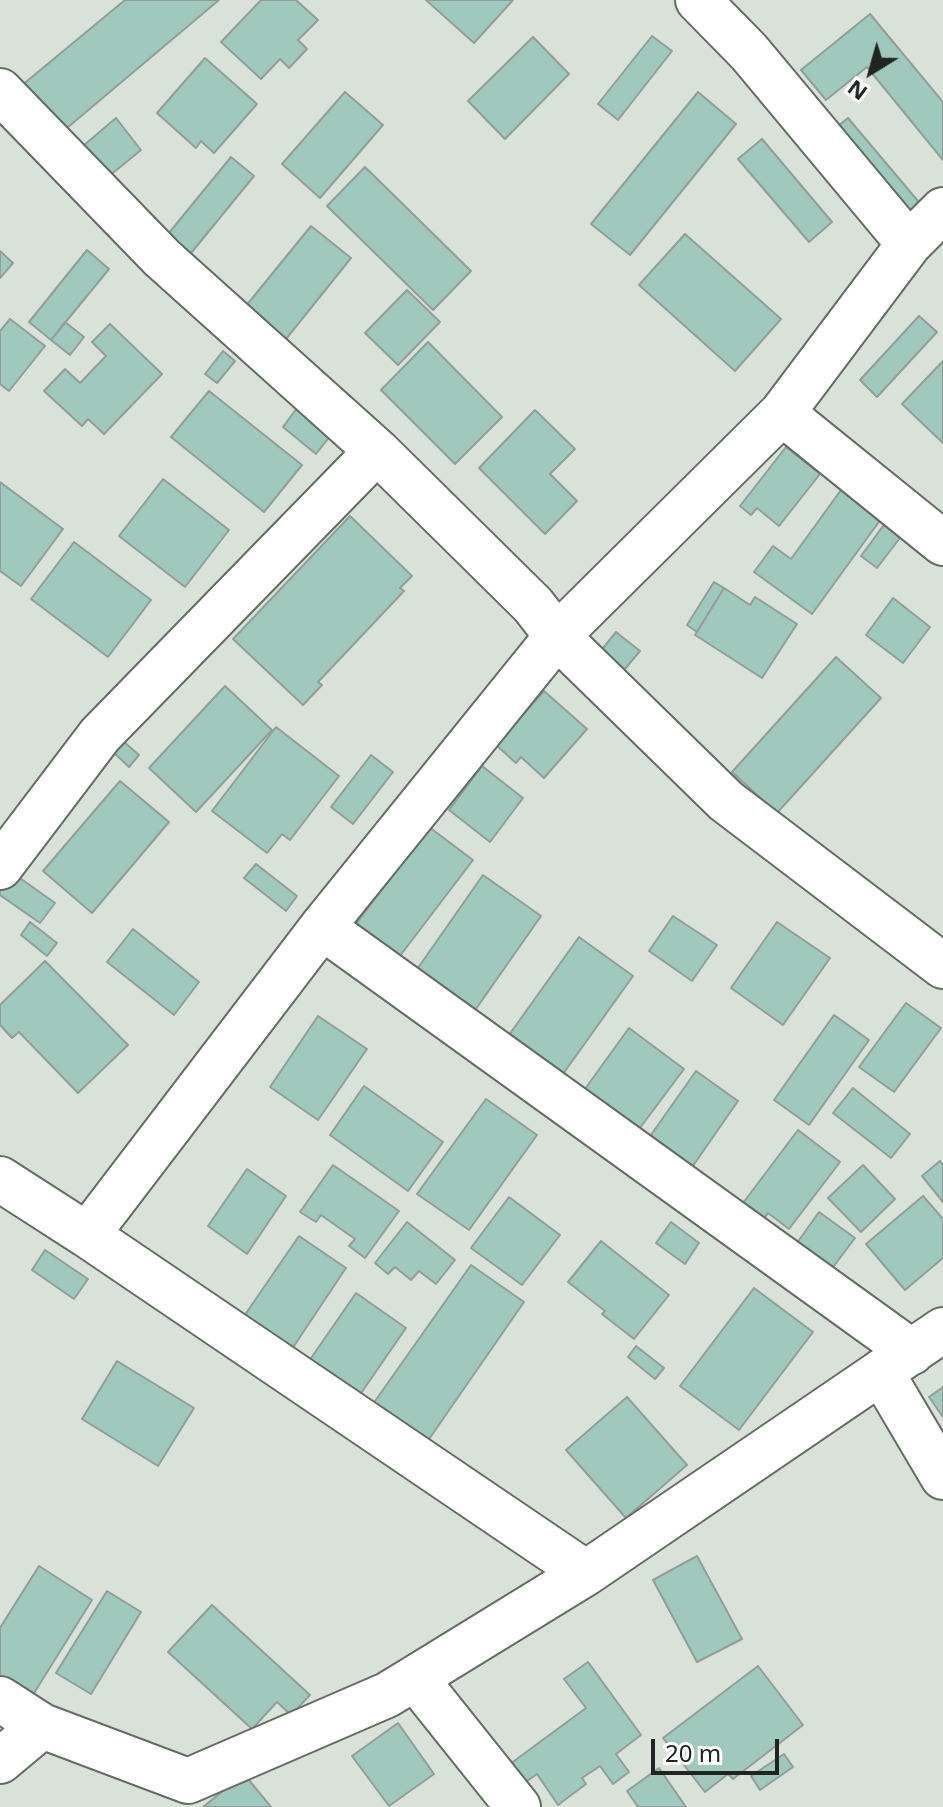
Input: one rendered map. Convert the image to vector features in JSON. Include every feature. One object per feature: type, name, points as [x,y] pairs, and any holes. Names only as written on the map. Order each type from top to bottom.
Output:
[{"type":"street","points":[[698,0],[749,52],[909,244]]},
{"type":"street","points":[[0,91],[162,258],[377,451],[533,605],[557,636],[726,801],[943,966]]},
{"type":"street","points":[[87,1235],[322,927],[557,636],[782,413],[909,244],[943,210]]},
{"type":"street","points":[[782,413],[943,543]]},
{"type":"street","points":[[0,867],[100,735],[377,451]]},
{"type":"street","points":[[322,927],[912,1351],[943,1477]]},
{"type":"street","points":[[0,1179],[586,1573]]},
{"type":"street","points":[[0,1699],[42,1726],[188,1781],[387,1695],[586,1573],[912,1351]]},
{"type":"street","points":[[415,1678],[518,1807]]},
{"type":"street","points":[[0,1761],[42,1726]]},
{"type":"building","points":[[125,0],[219,0],[61,133],[21,86]]},
{"type":"building","points":[[261,0],[296,0],[318,20],[298,40],[307,49],[289,68],[280,59],[261,79],[221,42]]},
{"type":"building","points":[[426,0],[513,0],[474,43]]},
{"type":"building","points":[[870,14],[943,102],[943,160],[867,67],[826,100],[801,70]]},
{"type":"building","points":[[652,36],[672,51],[618,120],[598,104]]},
{"type":"building","points":[[533,37],[569,74],[505,139],[468,101]]},
{"type":"building","points":[[205,58],[257,104],[214,153],[201,141],[196,148],[157,113]]},
{"type":"building","points":[[345,92],[383,125],[320,198],[282,164]]},
{"type":"building","points":[[698,92],[736,124],[630,255],[591,224]]},
{"type":"building","points":[[116,118],[141,150],[108,177],[83,146]]},
{"type":"building","points":[[848,118],[923,207],[907,220],[832,131]]},
{"type":"building","points":[[762,139],[832,222],[809,242],[738,159]]},
{"type":"building","points":[[231,157],[254,176],[187,258],[164,239]]},
{"type":"building","points":[[365,167],[471,271],[433,310],[327,206]]},
{"type":"building","points":[[311,226],[351,258],[286,339],[241,312]]},
{"type":"building","points":[[685,234],[781,319],[735,371],[639,285]]},
{"type":"building","points":[[87,250],[109,269],[51,340],[29,322]]},
{"type":"building","points":[[0,251],[13,263],[0,278]]},
{"type":"building","points":[[407,290],[440,322],[398,365],[365,333]]},
{"type":"building","points":[[919,316],[937,332],[877,397],[860,380]]},
{"type":"building","points":[[10,319],[45,346],[9,391],[0,384],[0,331]]},
{"type":"building","points":[[65,322],[84,337],[70,355],[51,340]]},
{"type":"building","points":[[110,324],[162,374],[104,434],[88,419],[82,426],[44,391],[65,369],[80,383],[106,356],[92,342]]},
{"type":"building","points":[[428,342],[502,417],[455,464],[381,390]]},
{"type":"building","points":[[223,351],[235,361],[217,383],[205,374]]},
{"type":"building","points":[[943,361],[943,443],[902,404]]},
{"type":"building","points":[[209,391],[302,465],[264,512],[171,437]]},
{"type":"building","points":[[297,408],[331,435],[316,454],[283,427]]},
{"type":"building","points":[[535,410],[575,449],[550,474],[577,501],[545,534],[479,468]]},
{"type":"building","points":[[786,447],[820,474],[779,526],[757,508],[751,515],[740,506]]},
{"type":"building","points":[[163,479],[229,530],[185,587],[119,536]]},
{"type":"building","points":[[0,482],[63,529],[21,586],[0,571]]},
{"type":"building","points":[[841,490],[881,519],[812,614],[754,572],[773,546],[791,559]]},
{"type":"building","points":[[350,516],[412,576],[400,588],[404,591],[318,682],[322,685],[303,705],[233,639]]},
{"type":"building","points":[[886,522],[903,534],[877,568],[861,556]]},
{"type":"building","points":[[74,542],[151,600],[108,657],[31,599]]},
{"type":"building","points":[[714,582],[724,588],[697,632],[687,625]]},
{"type":"building","points":[[724,588],[750,605],[755,597],[797,624],[762,678],[695,635]]},
{"type":"building","points":[[893,598],[930,627],[903,663],[866,635]]},
{"type":"building","points":[[616,632],[640,651],[614,682],[591,663]]},
{"type":"building","points":[[836,657],[881,698],[777,813],[732,772]]},
{"type":"building","points":[[225,686],[272,730],[196,812],[149,768]]},
{"type":"building","points":[[544,691],[587,729],[544,778],[521,757],[516,763],[496,745]]},
{"type":"building","points":[[276,727],[339,776],[290,840],[282,834],[267,853],[212,811]]},
{"type":"building","points":[[115,734],[139,755],[129,767],[106,745]]},
{"type":"building","points":[[371,755],[393,772],[353,824],[331,807]]},
{"type":"building","points":[[482,766],[523,798],[490,842],[449,810]]},
{"type":"building","points":[[120,781],[169,822],[92,913],[43,871]]},
{"type":"building","points":[[429,827],[473,860],[393,965],[350,932]]},
{"type":"building","points":[[256,864],[297,896],[286,911],[244,878]]},
{"type":"building","points":[[3,866],[55,903],[40,923],[0,895],[0,871]]},
{"type":"building","points":[[483,875],[541,916],[471,1016],[413,975]]},
{"type":"building","points":[[673,916],[717,945],[692,981],[649,951]]},
{"type":"building","points":[[30,922],[57,943],[47,956],[21,935]]},
{"type":"building","points":[[777,922],[830,958],[783,1025],[731,988]]},
{"type":"building","points":[[133,929],[199,982],[174,1015],[107,962]]},
{"type":"building","points":[[579,937],[633,976],[558,1081],[504,1042]]},
{"type":"building","points":[[45,961],[128,1045],[78,1093],[19,1032],[12,1038],[0,1025],[0,1005]]},
{"type":"building","points":[[906,1003],[941,1028],[894,1092],[859,1067]]},
{"type":"building","points":[[834,1015],[869,1040],[809,1125],[774,1100]]},
{"type":"building","points":[[318,1016],[367,1049],[318,1120],[270,1087]]},
{"type":"building","points":[[629,1028],[684,1069],[631,1140],[577,1100]]},
{"type":"building","points":[[696,1071],[738,1101],[688,1173],[646,1142]]},
{"type":"building","points":[[364,1086],[443,1142],[408,1191],[330,1135]]},
{"type":"building","points":[[853,1088],[910,1134],[891,1158],[833,1113]]},
{"type":"building","points":[[486,1099],[537,1135],[469,1230],[417,1194]]},
{"type":"building","points":[[798,1130],[840,1162],[789,1229],[768,1213],[761,1223],[740,1207]]},
{"type":"building","points":[[940,1161],[943,1165],[943,1202],[922,1176]]},
{"type":"building","points":[[333,1165],[399,1211],[365,1258],[349,1246],[355,1239],[321,1215],[316,1222],[300,1212]]},
{"type":"building","points":[[863,1165],[895,1199],[861,1232],[828,1198]]},
{"type":"building","points":[[247,1169],[286,1196],[247,1254],[208,1226]]},
{"type":"building","points":[[923,1196],[943,1219],[943,1258],[905,1290],[866,1244]]},
{"type":"building","points":[[509,1197],[560,1235],[522,1285],[471,1248]]},
{"type":"building","points":[[819,1212],[855,1238],[827,1275],[792,1250]]},
{"type":"building","points":[[407,1222],[455,1260],[436,1284],[419,1271],[411,1280],[395,1267],[388,1274],[375,1263]]},
{"type":"building","points":[[671,1222],[699,1243],[685,1264],[656,1243]]},
{"type":"building","points":[[299,1236],[346,1268],[286,1358],[238,1325]]},
{"type":"building","points":[[601,1241],[669,1295],[634,1339],[568,1282]]},
{"type":"building","points":[[45,1250],[88,1279],[74,1299],[32,1270]]},
{"type":"building","points":[[471,1265],[524,1302],[427,1442],[373,1404]]},
{"type":"building","points":[[754,1288],[813,1332],[739,1430],[680,1386]]},
{"type":"building","points":[[356,1293],[406,1328],[357,1399],[307,1364]]},
{"type":"building","points":[[636,1346],[664,1368],[655,1379],[628,1357]]},
{"type":"building","points":[[117,1361],[194,1408],[158,1466],[82,1419]]},
{"type":"building","points":[[943,1387],[943,1417],[929,1397]]},
{"type":"building","points":[[627,1397],[687,1465],[626,1518],[566,1450]]},
{"type":"building","points":[[697,1556],[742,1639],[697,1662],[653,1580]]},
{"type":"building","points":[[39,1566],[92,1600],[26,1706],[0,1690],[0,1628]]},
{"type":"building","points":[[107,1591],[141,1612],[91,1694],[56,1673]]},
{"type":"building","points":[[212,1605],[310,1695],[291,1715],[277,1702],[252,1729],[168,1652]]},
{"type":"building","points":[[588,1662],[641,1735],[616,1754],[629,1772],[613,1784],[600,1766],[582,1778],[586,1784],[558,1805],[537,1774],[520,1786],[506,1767],[586,1708],[564,1679]]},
{"type":"building","points":[[758,1666],[803,1725],[733,1779],[728,1774],[705,1792],[663,1738]]},
{"type":"building","points":[[398,1723],[434,1774],[389,1806],[352,1756]]},
{"type":"building","points":[[784,1754],[793,1767],[760,1790],[751,1776]]},
{"type":"building","points":[[659,1768],[686,1807],[638,1807],[627,1791]]},
{"type":"building","points":[[244,1774],[271,1807],[203,1807]]}]
